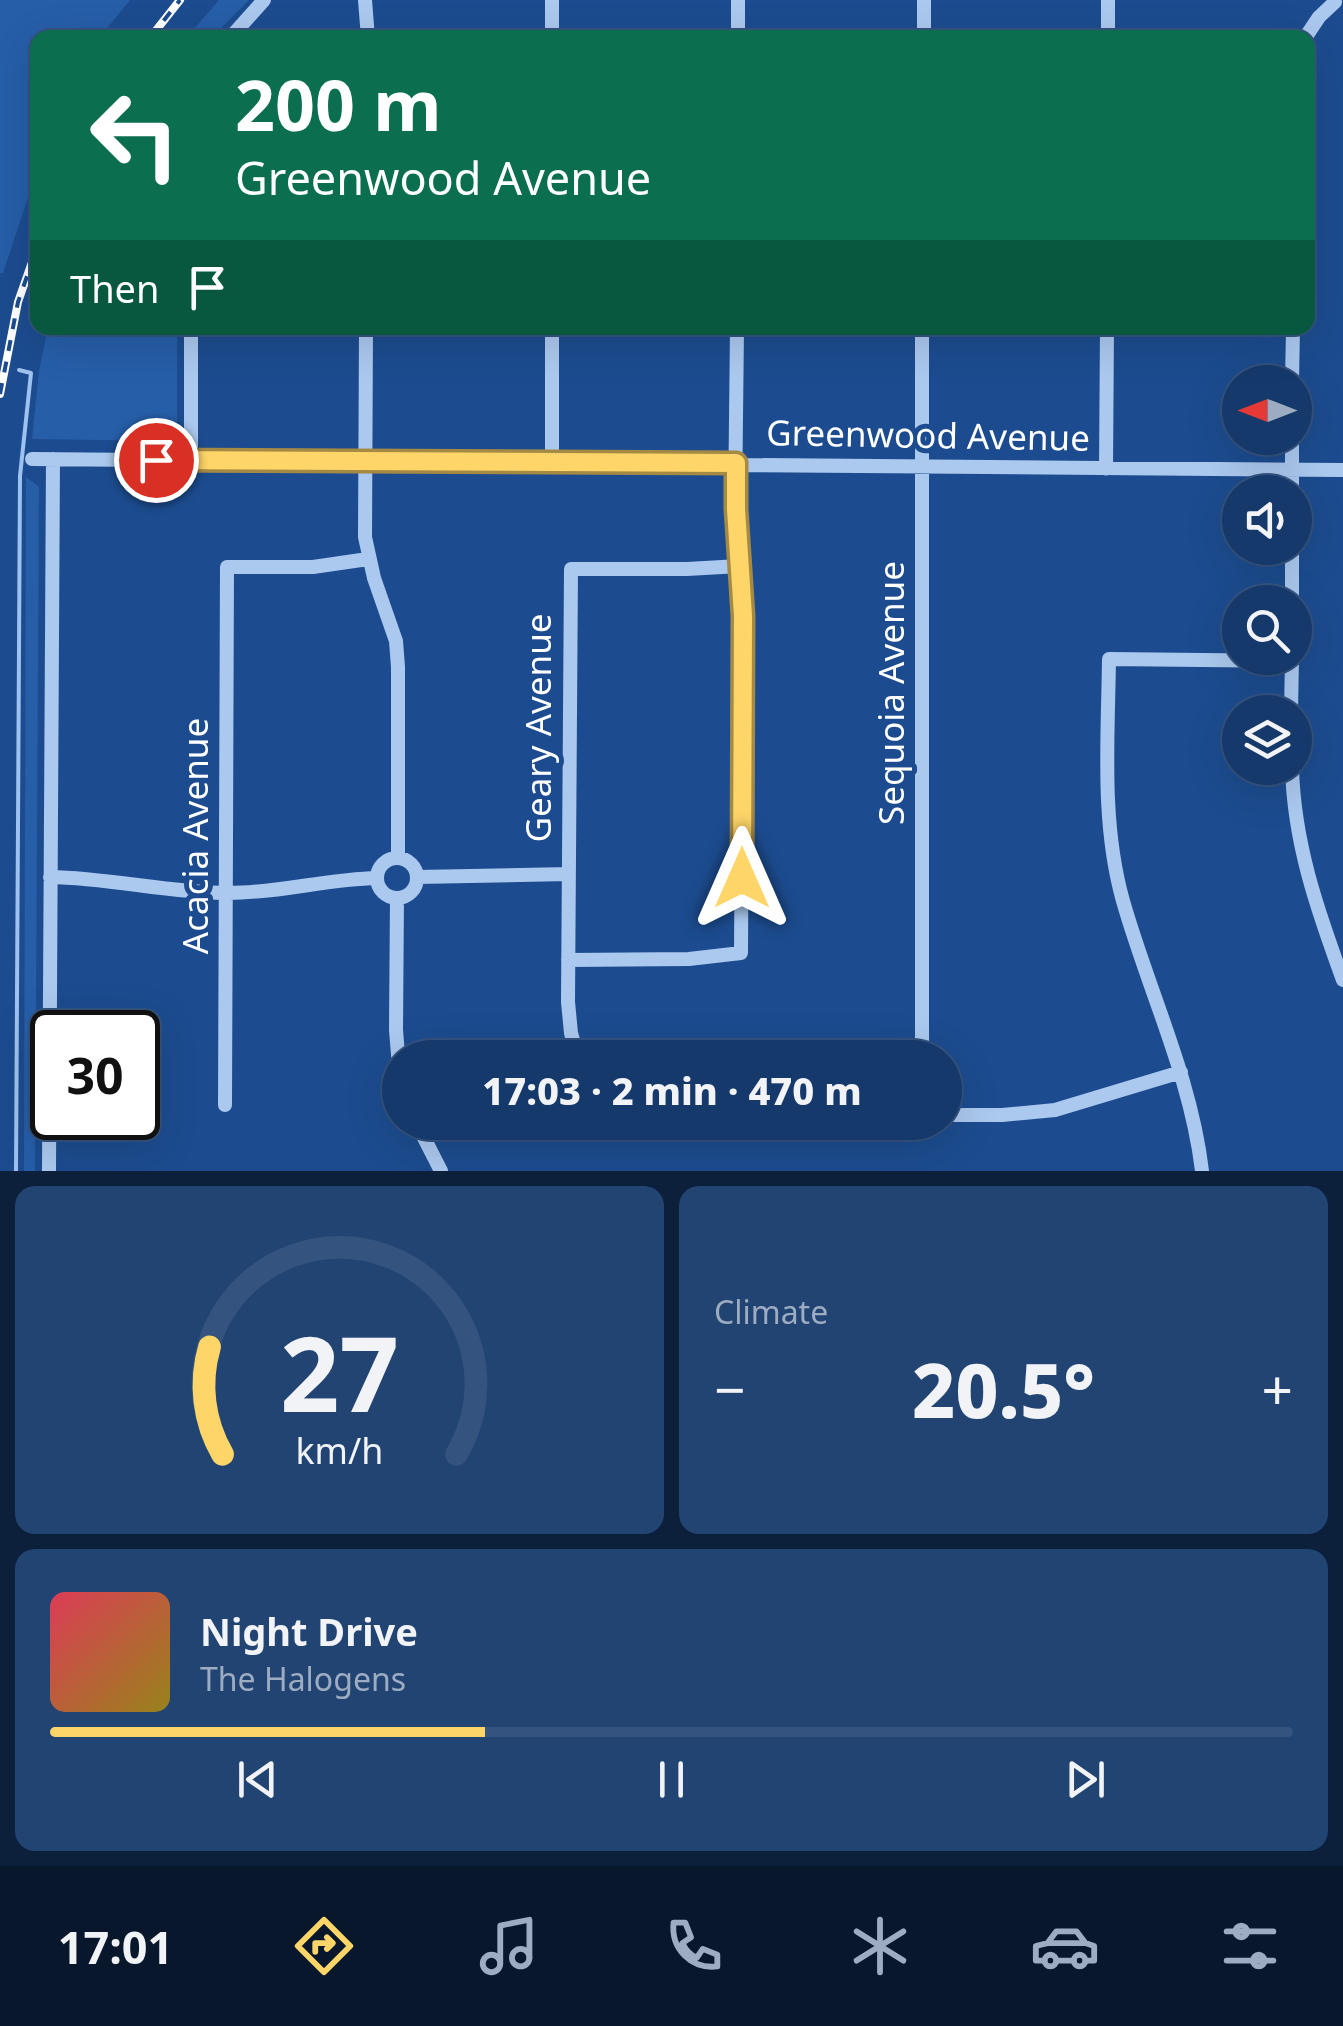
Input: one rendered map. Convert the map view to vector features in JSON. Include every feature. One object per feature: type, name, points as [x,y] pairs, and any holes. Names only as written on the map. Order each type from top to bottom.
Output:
[{"type":"street","points":[[237,30],[264,0]]},
{"type":"street","points":[[365,0],[367,30]]},
{"type":"street","points":[[552,0],[552,30]]},
{"type":"street","points":[[738,0],[738,30]]},
{"type":"street","points":[[924,0],[924,30]]},
{"type":"street","points":[[1108,0],[1108,30]]},
{"type":"street","points":[[1313,30],[1337,5]]},
{"type":"street","points":[[190,460],[191,335]]},
{"type":"street","points":[[366,335],[365,538],[368,559],[389,616],[398,666],[398,858]]},
{"type":"street","points":[[552,335],[552,462]]},
{"type":"street","points":[[568,960],[689,959],[741,953],[743,616],[736,463],[736,335]]},
{"type":"street","name":"Sequoia Avenue","points":[[922,335],[922,1040]]},
{"type":"street","points":[[1106,468],[1107,335]]},
{"type":"street","points":[[1292,335],[1292,365]]},
{"type":"street","points":[[1292,455],[1292,475]]},
{"type":"street","name":"Greenwood Avenue","points":[[32,459],[1343,470]]},
{"type":"street","points":[[49,1171],[53,459]]},
{"type":"street","name":"Acacia Avenue","points":[[226,1105],[227,567],[313,567],[368,559]]},
{"type":"street","name":"Geary Avenue","points":[[573,1040],[568,960],[570,568],[687,570],[740,566]]},
{"type":"street","points":[[1202,1171],[1191,1107],[1123,902],[1115,866],[1108,796],[1109,659],[1222,659]]},
{"type":"street","points":[[1294,785],[1300,850],[1310,890],[1343,980]]},
{"type":"street","points":[[398,858],[413,866],[417,878],[409,894],[397,898],[381,891],[376,878],[384,862],[398,858]]},
{"type":"street","points":[[417,878],[568,874]]},
{"type":"street","points":[[50,878],[226,893],[376,878]]},
{"type":"street","points":[[397,898],[397,1040]]},
{"type":"street","points":[[962,1115],[1056,1110],[1181,1072]]},
{"type":"street","points":[[425,1140],[441,1171]]},
{"type":"shaded area","points":[[0,0],[130,0],[106,30],[30,30],[30,191],[0,273]]},
{"type":"shaded area","points":[[219,0],[249,0],[219,30],[193,30]]},
{"type":"shaded area","points":[[47,335],[177,335],[177,428],[164,441],[32,439]]},
{"type":"shaded area","points":[[26,477],[39,487],[36,1010],[30,1010],[30,1140],[35,1140],[35,1171],[24,1171]]},
{"type":"waterway","points":[[16,1171],[20,476],[31,373],[19,370]]},
{"type":"railway","points":[[156,30],[180,0]]},
{"type":"railway","points":[[0,394],[18,302],[30,268]]},
{"type":"route","points":[[156,460],[736,463],[743,616],[742,878]]}]
